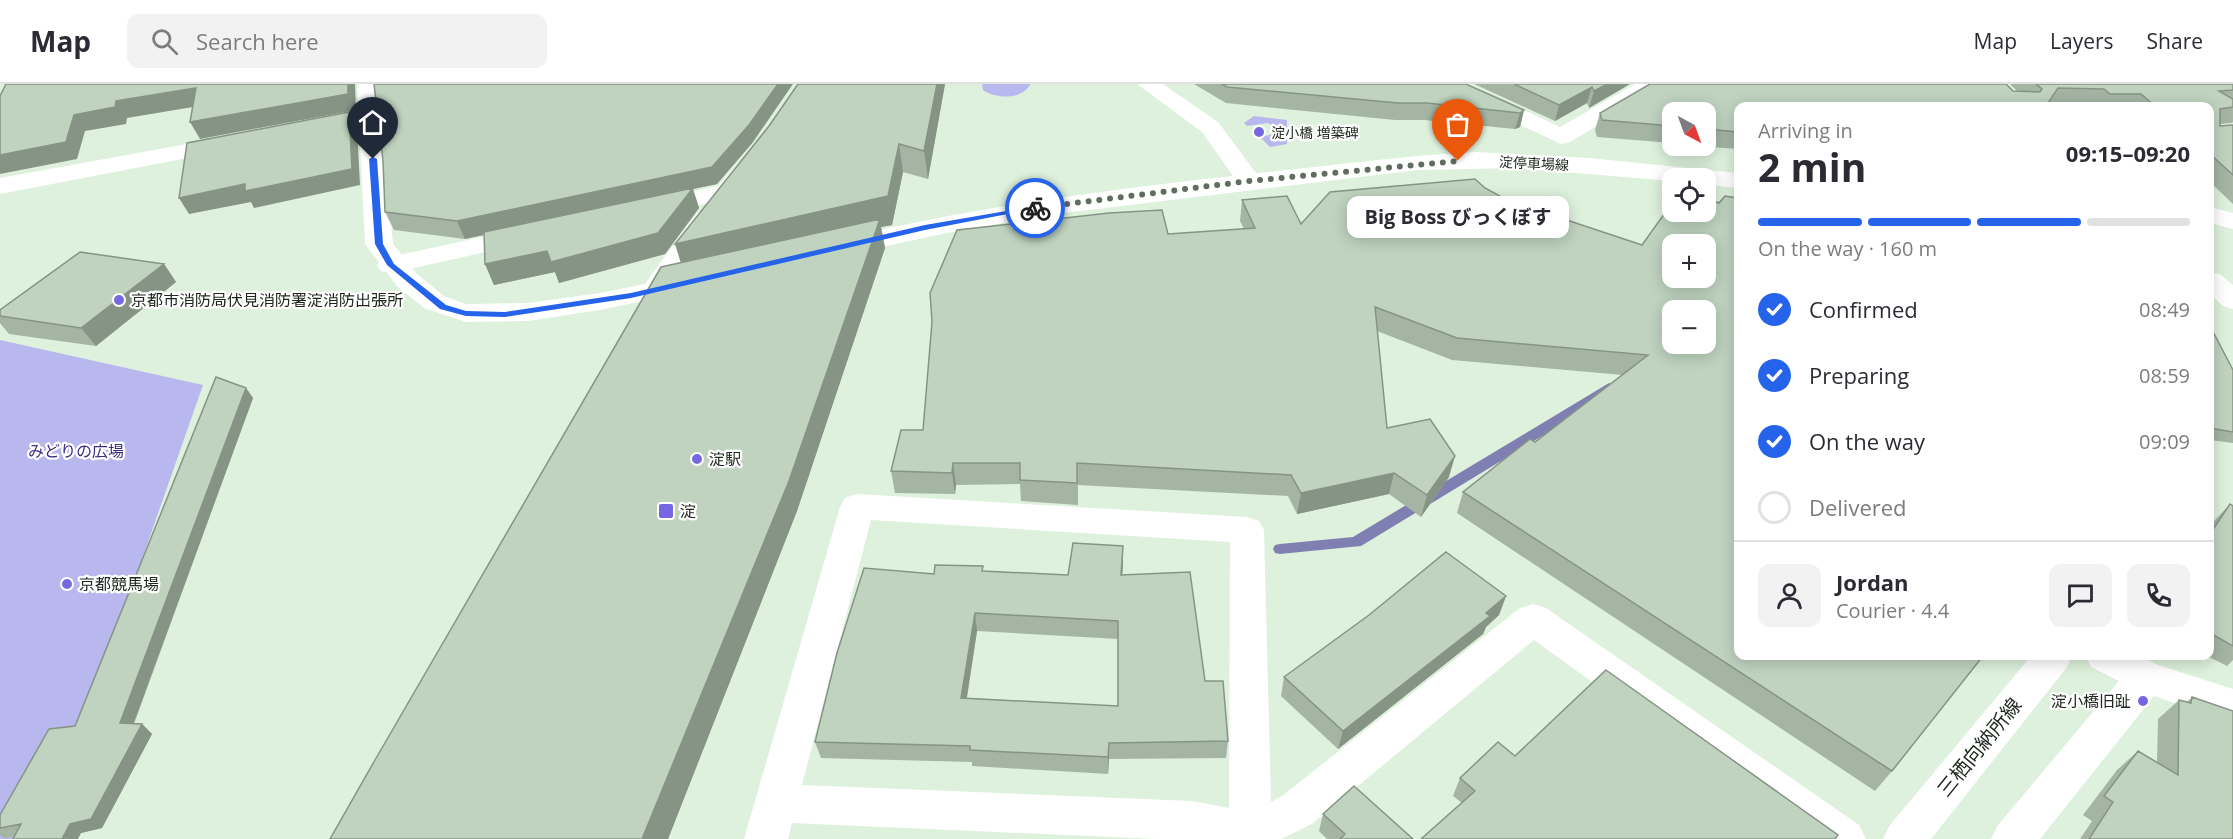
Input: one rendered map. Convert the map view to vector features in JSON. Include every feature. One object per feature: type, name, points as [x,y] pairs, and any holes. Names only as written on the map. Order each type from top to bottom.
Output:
[{"type":"street","points":[[368,84],[358,119],[379,244],[391,265],[443,307],[466,313],[505,315],[654,291],[719,276]]},
{"type":"street","points":[[1148,84],[1210,127],[1249,181]]},
{"type":"street","points":[[1451,84],[1561,137]]},
{"type":"street","points":[[1561,137],[1651,84]]},
{"type":"street","points":[[1561,137],[1565,164]]},
{"type":"street","points":[[0,186],[254,139]]},
{"type":"street","points":[[654,291],[668,269],[764,148]]},
{"type":"street","name":"淀停車場線","points":[[810,255],[925,228],[1016,211],[1249,181],[1439,161],[1565,164],[1734,181]]},
{"type":"street","points":[[621,215],[728,192]]},
{"type":"street","points":[[2214,216],[2233,220]]},
{"type":"street","points":[[391,265],[552,230]]},
{"type":"street","points":[[2214,283],[2233,300]]},
{"type":"street","points":[[1250,836],[1246,530],[856,507],[771,821],[1192,821],[1250,836],[1297,810],[1533,619],[1844,839]]},
{"type":"street","name":"三栖向納所線","points":[[1905,839],[2050,660]]},
{"type":"street","points":[[2113,660],[2146,677],[2233,706]]},
{"type":"street","points":[[2013,839],[2146,677]]},
{"type":"green space","points":[[982,84],[1030,85],[1015,96],[1001,96],[983,90]]},
{"type":"green space","points":[[1254,116],[1287,120],[1287,144],[1270,147],[1260,137],[1274,134],[1277,129],[1268,123],[1247,126],[1244,123]]},
{"type":"green space","name":"京都競馬場","points":[[0,340],[203,385],[72,759],[20,839],[0,839]]},
{"type":"building","points":[[6,84],[348,84],[348,94],[190,122],[196,88],[116,101],[115,107],[74,115],[66,142],[0,155],[0,96]]},
{"type":"building","points":[[374,84],[778,84],[749,125],[712,167],[457,221],[385,212],[383,161]]},
{"type":"building","points":[[798,84],[937,84],[924,151],[899,144],[888,196],[675,244],[769,126]]},
{"type":"building","points":[[1222,84],[1466,84],[1524,110],[1520,113],[1427,103],[1398,103],[1227,87]]},
{"type":"building","points":[[1514,84],[1607,84],[1594,91],[1592,87],[1559,105]]},
{"type":"building","points":[[1650,84],[2006,84],[2013,91],[2040,92],[2042,89],[2036,84],[2233,84],[2233,90],[2219,91],[2233,99],[2233,107],[2220,109],[2220,126],[2233,125],[2233,175],[2214,158],[2214,102],[2150,102],[2141,94],[2110,94],[2104,89],[2058,88],[2049,102],[1734,102],[1734,132],[1716,130],[1716,102],[1662,102],[1662,125],[1602,120],[1600,113]]},
{"type":"building","points":[[349,112],[352,169],[245,191],[245,184],[179,198],[187,143]]},
{"type":"building","points":[[1475,179],[1485,188],[1516,205],[1519,204],[1642,245],[1662,217],[1662,222],[1716,222],[1716,202],[1719,203],[1725,196],[1734,197],[1734,660],[1980,660],[1892,771],[1463,492],[1530,439],[1535,442],[1648,355],[1457,338],[1375,307],[1387,428],[1430,419],[1455,456],[1427,495],[1394,473],[1301,493],[1291,475],[1077,463],[1077,483],[1020,480],[1020,463],[953,463],[952,473],[891,471],[901,430],[923,430],[932,322],[930,293],[957,230],[1109,213],[1162,210],[1168,234],[1255,228],[1242,200],[1287,196],[1301,224],[1330,192]]},
{"type":"building","points":[[693,188],[658,233],[551,262],[547,251],[485,264],[484,232]]},
{"type":"building","name":"淀駅","points":[[880,219],[789,481],[642,839],[330,839],[661,267]]},
{"type":"building","points":[[80,252],[164,264],[81,328],[0,316],[0,310]]},
{"type":"building","points":[[2214,334],[2233,370],[2233,432],[2214,429]]},
{"type":"building","points":[[216,377],[246,388],[120,723],[142,724],[91,819],[70,824],[62,839],[13,839],[21,824],[0,828],[0,815],[49,729],[75,726]]},
{"type":"building","points":[[2230,504],[2233,506],[2233,646],[2214,635],[2214,528]]},
{"type":"building","points":[[1073,543],[1123,546],[1121,575],[1190,572],[1205,681],[1223,681],[1228,741],[1109,743],[1108,757],[970,750],[970,746],[815,742],[837,653],[864,568],[934,574],[935,565],[983,566],[982,571],[1068,575]],"holes":[[[975,613],[1118,621],[1118,706],[961,698]]]},
{"type":"building","points":[[1446,552],[1506,596],[1486,613],[1490,616],[1343,731],[1284,677],[1369,615]]},
{"type":"building","points":[[1606,670],[1838,835],[1835,839],[1421,839],[1475,791],[1460,778],[1498,742],[1515,756]]},
{"type":"building","points":[[2192,697],[2233,711],[2233,839],[2089,839],[2113,802],[2104,796],[2138,751],[2178,775],[2179,700],[2191,703]]},
{"type":"building","points":[[1354,786],[1413,839],[1340,839],[1345,834],[1323,814]]},
{"type":"waterway","points":[[1280,549],[1356,542],[1609,387]]},
{"type":"way so far","points":[[1035,208],[1249,181],[1439,161],[1458,161]]},
{"type":"place","name":"淀小橋 増築碑","points":[[1259,132]]},
{"type":"place","name":"Big Boss びっくぼす","points":[[1458,161]]},
{"type":"place","name":"京都市消防局伏見消防署淀消防出張所","points":[[119,300]]},
{"type":"place","name":"淀駅","points":[[697,459]]},
{"type":"place","name":"淀","points":[[666,511]]},
{"type":"place","name":"京都競馬場","points":[[67,584]]},
{"type":"place","name":"淀小橋旧趾","points":[[2143,701]]},
{"type":"route","points":[[373,159],[379,244],[391,265],[443,307],[466,313],[505,315],[631,296],[925,228],[1035,208]]},
{"type":"park label","name":"みどりの広場","points":[[76,451]]}]
